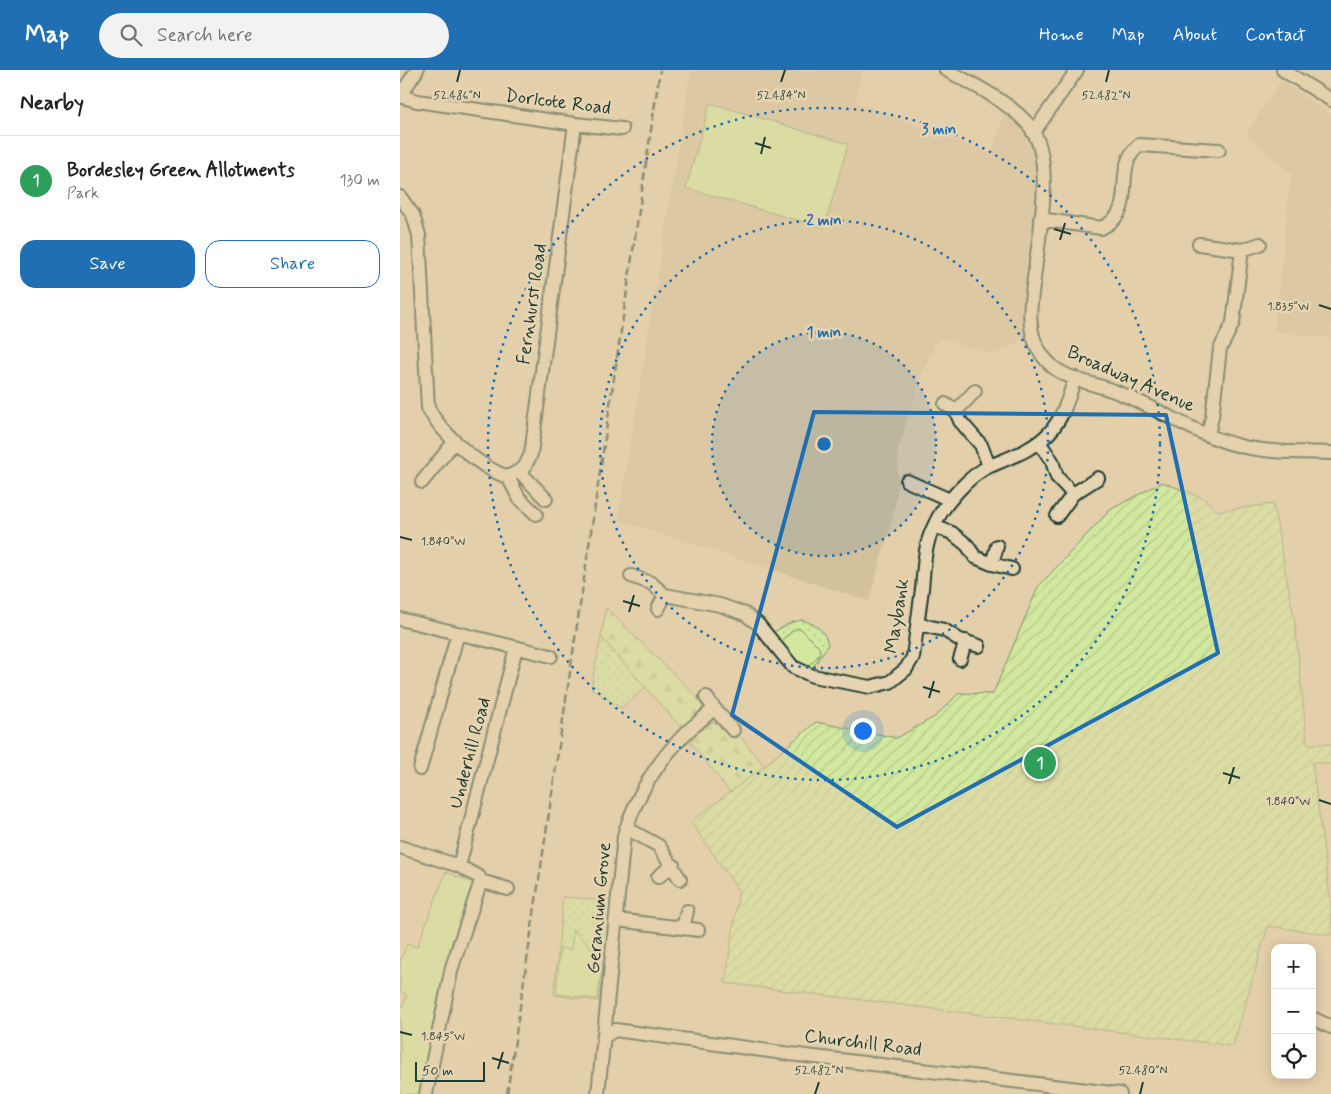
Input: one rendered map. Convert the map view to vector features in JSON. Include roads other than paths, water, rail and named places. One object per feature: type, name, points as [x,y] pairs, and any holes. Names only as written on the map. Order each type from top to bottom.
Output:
[{"type":"street","points":[[400,96],[417,70]]},
{"type":"street","name":"Broadway Avenue","points":[[946,70],[1006,105],[1029,125],[1042,156],[1044,167],[1030,315],[1034,341],[1042,355],[1054,367],[1075,378],[1119,392],[1151,406],[1208,435],[1243,447],[1331,452]]},
{"type":"street","points":[[1033,133],[1077,70]]},
{"type":"street","points":[[1283,70],[1331,100]]},
{"type":"street","name":"Dorlcote Road","points":[[400,96],[417,101],[622,129]]},
{"type":"street","name":"Fernhurst Road","points":[[514,474],[524,468],[531,454],[575,124]]},
{"type":"street","points":[[1040,219],[1101,228],[1109,224],[1117,217],[1123,203],[1126,166],[1130,153],[1139,145],[1219,150]]},
{"type":"street","points":[[400,197],[413,215],[419,235],[428,408],[437,424],[495,473],[514,474],[546,500]]},
{"type":"street","points":[[1199,244],[1242,250],[1260,244]]},
{"type":"street","points":[[1208,435],[1220,350],[1233,323],[1242,250]]},
{"type":"street","name":"Maybank","points":[[631,576],[651,584],[665,595],[720,605],[745,614],[758,624],[798,671],[813,676],[870,687],[890,682],[906,669],[913,657],[924,562],[934,526],[950,500],[989,466],[1007,460],[1039,442],[1051,432],[1065,410],[1075,378]]},
{"type":"street","points":[[974,391],[950,408],[982,445],[989,466]]},
{"type":"street","points":[[422,482],[455,441]]},
{"type":"street","points":[[1039,442],[1052,461],[1057,477],[1072,494]]},
{"type":"street","points":[[514,474],[519,498],[536,514]]},
{"type":"street","points":[[1058,516],[1072,494],[1098,478]]},
{"type":"street","points":[[907,480],[950,500]]},
{"type":"street","points":[[934,526],[952,533],[967,544],[975,557],[992,564],[1012,568]]},
{"type":"street","points":[[992,564],[997,546]]},
{"type":"street","points":[[658,609],[665,595]]},
{"type":"street","points":[[400,619],[551,656]]},
{"type":"street","points":[[918,624],[944,630],[966,642],[979,646]]},
{"type":"street","points":[[420,769],[458,634]]},
{"type":"street","points":[[960,658],[966,642]]},
{"type":"street","name":"Underhill Road","points":[[459,866],[516,648]]},
{"type":"street","points":[[706,697],[733,730]]},
{"type":"street","name":"Geranium Grove","points":[[598,1094],[617,920],[621,853],[626,828],[638,798],[657,766],[684,735],[705,719],[714,708]]},
{"type":"street","points":[[626,828],[659,846],[673,865],[680,879]]},
{"type":"street","points":[[400,847],[459,866],[480,877],[481,881],[508,889]]},
{"type":"street","points":[[658,877],[673,865]]},
{"type":"street","points":[[426,1094],[452,967],[481,881]]},
{"type":"street","points":[[683,928],[687,911]]},
{"type":"street","points":[[617,920],[698,930]]},
{"type":"street","points":[[1316,1020],[1331,1027]]},
{"type":"street","name":"Churchill Road","points":[[605,1036],[615,1030],[1120,1094]]},
{"type":"railway","points":[[507,1094],[660,70]]},
{"type":"place","name":"Bordesley Green Allotments","points":[[1040,763]]}]
